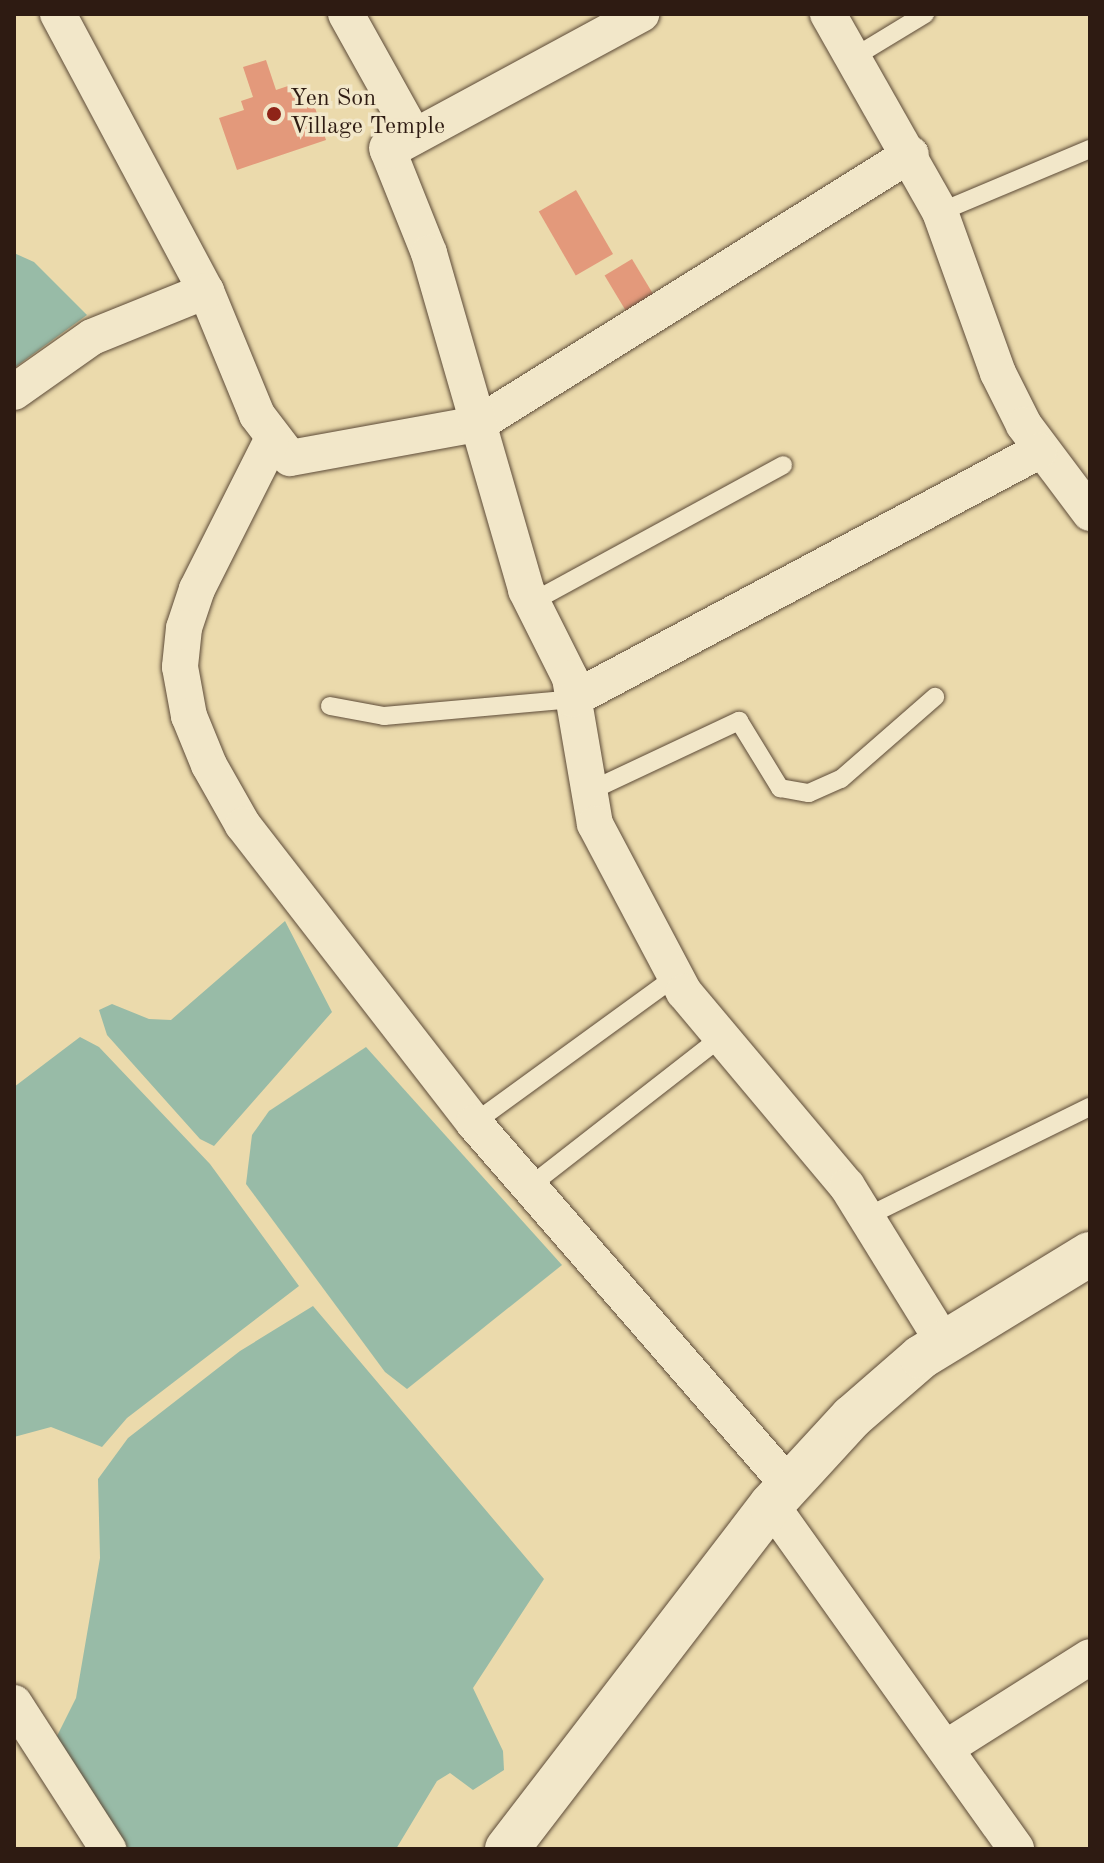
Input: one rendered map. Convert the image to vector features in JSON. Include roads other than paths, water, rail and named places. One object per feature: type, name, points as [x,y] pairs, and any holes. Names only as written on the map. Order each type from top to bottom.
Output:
[{"type":"street","points":[[58,14],[206,291],[271,442],[290,458],[317,456],[478,424],[911,154]]},
{"type":"street","points":[[346,14],[396,145],[532,602],[570,678],[595,824],[676,976],[720,1038],[866,1217],[944,1343]]},
{"type":"street","points":[[396,145],[641,14]]},
{"type":"street","points":[[828,14],[856,56],[940,212],[998,373],[1039,451],[1090,513]]},
{"type":"street","points":[[14,392],[92,337],[206,291]]},
{"type":"street","points":[[271,442],[197,589],[184,628],[180,667],[189,716],[243,825],[474,1123],[530,1186],[780,1496],[1016,1849]]},
{"type":"street","points":[[573,699],[1039,451]]},
{"type":"street","points":[[507,1849],[780,1496],[852,1417],[944,1343],[1089,1256]]},
{"type":"street","points":[[946,1748],[1090,1657]]},
{"type":"street","points":[[14,1703],[108,1849]]},
{"type":"lane","points":[[856,56],[925,14]]},
{"type":"lane","points":[[940,212],[1090,149]]},
{"type":"lane","points":[[532,602],[783,465]]},
{"type":"lane","points":[[590,791],[739,721],[780,788],[809,793],[841,779],[935,697]]},
{"type":"lane","points":[[330,706],[384,716],[573,699]]},
{"type":"lane","points":[[474,1123],[676,976]]},
{"type":"lane","points":[[530,1186],[720,1038]]},
{"type":"lane","points":[[866,1217],[1090,1107]]},
{"type":"place","name":"Yen Son Village Temple","points":[[274,114]]}]
